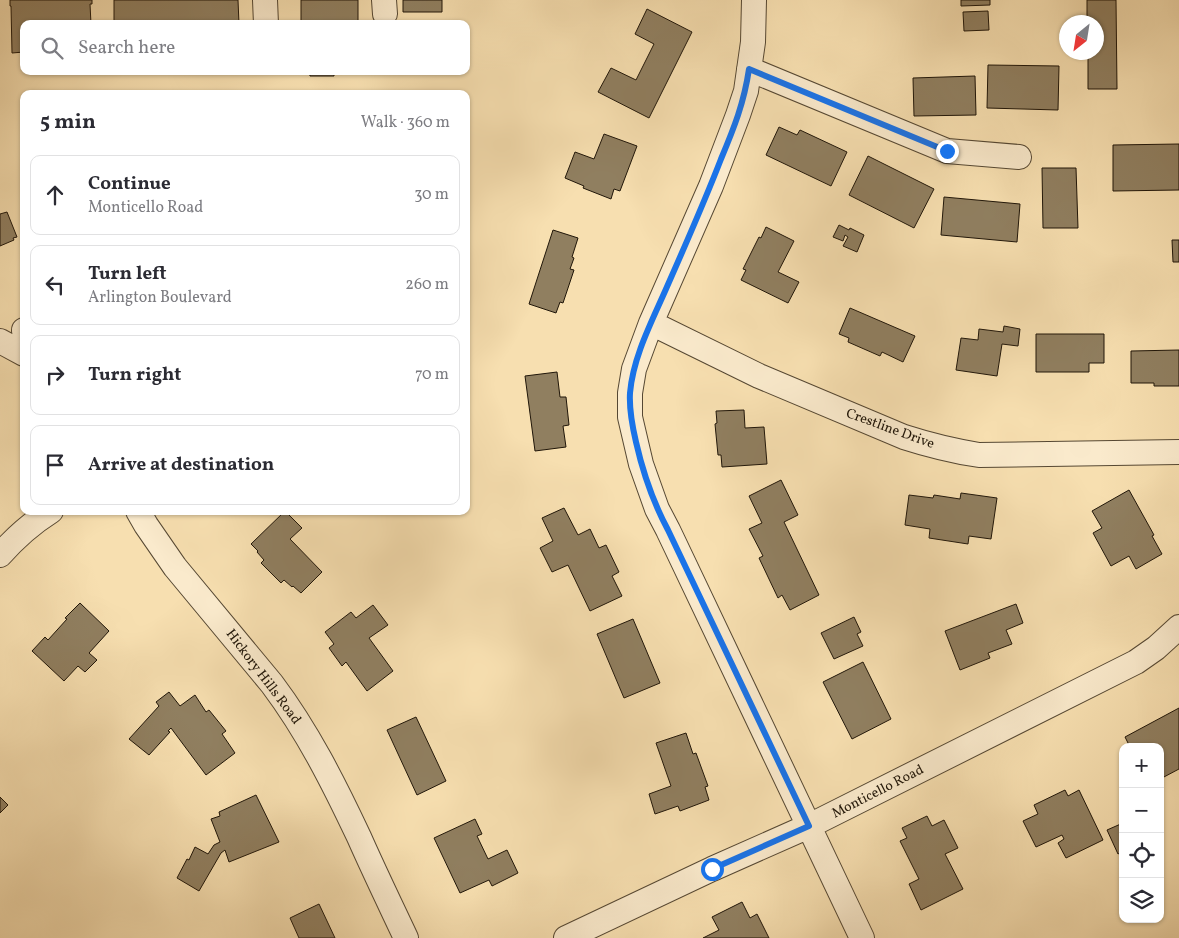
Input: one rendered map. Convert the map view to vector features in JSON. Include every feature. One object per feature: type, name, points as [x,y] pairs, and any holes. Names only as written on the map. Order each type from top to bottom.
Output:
[{"type":"street","points":[[265,0],[266,20]]},
{"type":"street","points":[[754,0],[753,42],[746,91],[711,186],[651,323],[634,369],[630,393],[630,417],[641,464],[657,509],[862,938]]},
{"type":"street","points":[[749,69],[947,151],[1019,157]]},
{"type":"street","name":"Crestline Drive","points":[[651,323],[768,380],[904,437],[929,445],[979,455],[1179,452]]},
{"type":"street","points":[[0,341],[20,352]]},
{"type":"street","points":[[0,555],[19,535],[45,515]]},
{"type":"street","name":"Hickory Hills Road","points":[[140,515],[175,567],[287,704],[314,747],[337,791],[406,938]]},
{"type":"street","name":"Monticello Road","points":[[566,938],[712,869],[809,826],[1136,662],[1156,648],[1179,627]]},
{"type":"building","points":[[10,0],[92,0],[92,4],[90,4],[91,20],[20,20],[20,52],[12,53]]},
{"type":"building","points":[[114,0],[238,0],[239,20],[114,20]]},
{"type":"building","points":[[301,0],[358,0],[358,20],[301,20]]},
{"type":"building","points":[[403,0],[442,0],[442,12],[403,12]]},
{"type":"building","points":[[961,0],[990,0],[990,5],[961,6]]},
{"type":"building","points":[[1087,0],[1116,0],[1117,89],[1088,89],[1088,60],[1104,60],[1104,15],[1087,15]]},
{"type":"building","points":[[647,9],[692,32],[649,118],[598,92],[611,68],[636,80],[654,44],[635,34]]},
{"type":"building","points":[[988,11],[989,30],[964,31],[963,12]]},
{"type":"building","points":[[988,65],[1059,66],[1058,110],[987,108]]},
{"type":"building","points":[[310,75],[334,75],[334,76]]},
{"type":"building","points":[[975,76],[976,115],[914,116],[913,78]]},
{"type":"building","points":[[779,127],[797,135],[800,130],[847,152],[831,186],[766,155]]},
{"type":"building","points":[[604,134],[637,146],[620,191],[614,189],[611,199],[583,188],[584,186],[565,178],[575,152],[594,159]]},
{"type":"building","points":[[1179,144],[1179,190],[1113,191],[1113,145]]},
{"type":"building","points":[[868,156],[934,189],[914,228],[849,195]]},
{"type":"building","points":[[1042,168],[1076,168],[1078,228],[1043,228]]},
{"type":"building","points":[[944,197],[1020,204],[1017,242],[941,235]]},
{"type":"building","points":[[7,212],[17,237],[0,246],[0,214]]},
{"type":"building","points":[[839,225],[864,235],[857,252],[843,246],[848,237],[845,235],[843,241],[833,237]]},
{"type":"building","points":[[766,227],[794,241],[778,272],[799,282],[788,303],[741,280],[746,270],[743,269]]},
{"type":"building","points":[[553,230],[578,238],[570,269],[574,270],[563,303],[560,302],[556,313],[529,304]]},
{"type":"building","points":[[1172,240],[1179,240],[1179,262],[1173,262]]},
{"type":"building","points":[[850,308],[915,336],[903,362],[882,352],[880,356],[848,342],[849,338],[839,334]]},
{"type":"building","points":[[1004,326],[1020,329],[1018,346],[1002,344],[997,376],[956,370],[961,338],[978,340],[979,329],[1003,332]]},
{"type":"building","points":[[1036,334],[1104,334],[1104,363],[1089,363],[1089,372],[1036,372]]},
{"type":"building","points":[[1179,350],[1179,386],[1154,386],[1154,383],[1131,383],[1131,351]]},
{"type":"building","points":[[557,372],[560,397],[566,397],[569,425],[563,426],[566,447],[535,451],[525,376]]},
{"type":"building","points":[[744,410],[745,428],[764,427],[767,464],[722,467],[721,455],[718,455],[715,424],[717,423],[716,411]]},
{"type":"building","points":[[781,480],[798,515],[784,522],[819,595],[790,610],[782,595],[778,598],[759,558],[763,556],[749,529],[762,523],[749,496]]},
{"type":"building","points":[[1129,490],[1154,535],[1152,536],[1162,554],[1136,569],[1129,556],[1111,566],[1093,533],[1102,528],[1092,511]]},
{"type":"building","points":[[961,493],[997,498],[991,539],[969,536],[968,544],[929,538],[930,529],[905,525],[909,495],[933,498],[934,495],[960,499]]},
{"type":"building","points":[[564,508],[578,535],[590,529],[599,548],[606,545],[619,572],[612,576],[622,596],[590,611],[568,565],[552,572],[540,548],[553,541],[542,518]]},
{"type":"building","points":[[281,515],[289,515],[302,528],[290,539],[322,572],[301,593],[284,580],[281,583],[261,563],[264,560],[251,544]]},
{"type":"building","points":[[80,603],[109,631],[89,653],[97,660],[85,672],[78,666],[64,681],[32,651],[45,637],[48,640],[67,619],[65,618]]},
{"type":"building","points":[[1016,604],[1023,623],[1006,630],[1012,644],[988,653],[990,658],[960,670],[945,631]]},
{"type":"building","points":[[373,605],[388,625],[369,638],[393,671],[367,691],[346,662],[342,666],[329,648],[334,644],[325,632],[351,612],[356,618]]},
{"type":"building","points":[[854,617],[861,632],[857,634],[863,646],[834,659],[821,633]]},
{"type":"building","points":[[633,619],[660,683],[624,698],[597,634]]},
{"type":"building","points":[[863,662],[891,719],[852,739],[823,682]]},
{"type":"building","points":[[169,692],[180,706],[195,695],[206,712],[209,710],[226,731],[222,734],[235,753],[206,775],[171,728],[168,731],[170,732],[149,755],[129,739],[159,706],[156,702]]},
{"type":"building","points":[[1179,708],[1179,769],[1164,777],[1164,743],[1128,743],[1125,737]]},
{"type":"building","points":[[416,717],[446,781],[417,795],[387,730]]},
{"type":"building","points":[[686,733],[693,754],[696,753],[708,786],[705,787],[709,800],[680,811],[678,806],[655,814],[649,794],[671,786],[656,743]]},
{"type":"building","points":[[1065,790],[1068,796],[1079,790],[1103,840],[1066,858],[1058,843],[1064,839],[1062,835],[1036,847],[1023,821],[1038,814],[1034,805]]},
{"type":"building","points":[[256,795],[279,842],[229,862],[225,850],[221,853],[199,891],[177,878],[195,847],[208,854],[214,845],[220,842],[211,819],[220,816],[219,812]]},
{"type":"building","points":[[0,797],[8,805],[0,813]]},
{"type":"building","points":[[927,816],[932,826],[944,820],[958,848],[945,854],[963,889],[921,910],[909,884],[919,879],[900,841],[907,838],[902,828]]},
{"type":"building","points":[[475,819],[482,834],[477,836],[488,859],[507,850],[518,873],[492,886],[489,880],[460,893],[434,838]]},
{"type":"building","points":[[1119,825],[1118,854],[1107,830]]},
{"type":"building","points":[[742,902],[750,918],[757,914],[769,938],[703,938],[719,930],[712,917]]},
{"type":"building","points":[[319,904],[335,938],[299,938],[290,918]]},
{"type":"route","points":[[712,869],[809,826],[657,509],[641,464],[630,417],[630,393],[634,369],[651,323],[711,186],[738,116],[746,91],[749,69],[947,151]]}]
